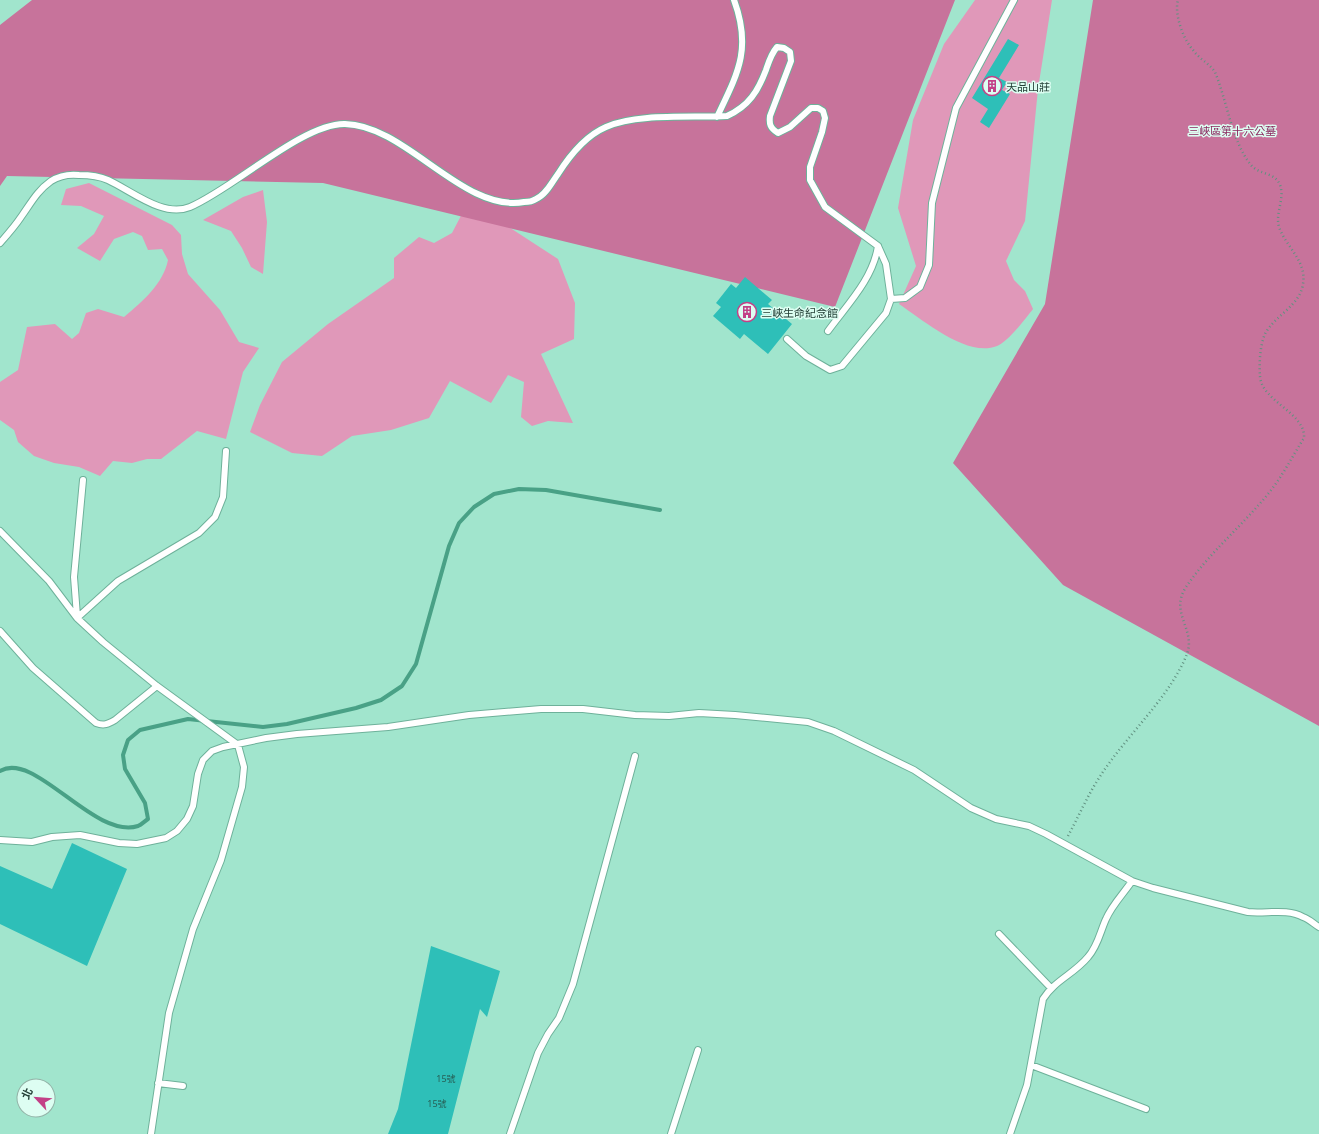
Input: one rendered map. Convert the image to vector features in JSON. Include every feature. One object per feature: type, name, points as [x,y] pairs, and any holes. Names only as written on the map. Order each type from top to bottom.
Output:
[{"type":"lane","points":[[717,117],[733,84],[740,62],[744,36],[734,0]]},
{"type":"lane","points":[[891,299],[905,298],[920,287],[929,265],[932,203],[956,108],[1014,0]]},
{"type":"lane","points":[[0,243],[16,224],[39,190],[53,180],[70,174],[89,175],[106,179],[146,201],[164,208],[187,208],[204,200],[298,140],[324,127],[345,124],[367,128],[389,138],[464,187],[483,197],[501,201],[522,203],[537,199],[547,190],[578,147],[605,127],[628,119],[717,117],[727,116],[740,111],[749,103],[759,88],[772,53],[778,47],[784,48],[790,52],[791,60],[770,116],[769,123],[772,130],[778,133],[790,126],[811,108],[818,108],[823,111],[825,118],[822,132],[810,167],[810,180],[826,207],[878,246],[886,264],[891,299],[886,313],[842,366],[830,370],[820,365],[788,339]]},
{"type":"lane","points":[[828,331],[867,279],[876,260],[878,246]]},
{"type":"lane","points":[[77,618],[118,581],[199,533],[215,517],[223,497],[226,451]]},
{"type":"lane","points":[[77,618],[74,577],[83,480]]},
{"type":"lane","points":[[0,531],[49,581],[77,618],[103,642],[157,686],[238,744],[244,767],[242,787],[221,860],[193,929],[169,1012],[151,1134]]},
{"type":"lane","points":[[0,631],[33,668],[96,723],[101,725],[108,724],[115,720],[157,686]]},
{"type":"lane","points":[[0,840],[32,842],[52,837],[80,835],[119,843],[137,844],[166,838],[177,831],[187,819],[193,806],[195,786],[203,760],[212,751],[223,747],[266,738],[297,734],[388,727],[470,715],[541,709],[583,708],[635,715],[669,716],[699,713],[777,718],[808,722],[834,731],[914,770],[971,808],[996,819],[1029,826],[1132,881],[1153,888],[1248,912],[1262,914],[1291,913],[1303,916],[1319,927]]},
{"type":"lane","points":[[510,1134],[538,1053],[548,1034],[559,1018],[573,984],[635,756]]},
{"type":"lane","points":[[1010,1134],[1027,1085],[1039,1013],[1043,999],[1050,987],[1077,968],[1089,957],[1100,938],[1105,919],[1110,910],[1132,881]]},
{"type":"lane","points":[[999,934],[1050,987]]},
{"type":"lane","points":[[671,1134],[698,1050]]},
{"type":"lane","points":[[1031,1065],[1146,1109]]},
{"type":"lane","points":[[158,1083],[183,1086]]},
{"type":"path","points":[[1064,844],[1100,775],[1163,693],[1187,654],[1190,642],[1179,608],[1181,598],[1186,588],[1208,560],[1268,495],[1279,481],[1293,454],[1304,438],[1302,426],[1265,388],[1260,378],[1265,335],[1299,296],[1304,283],[1300,262],[1279,226],[1278,218],[1281,199],[1280,185],[1272,176],[1256,170],[1244,155],[1215,72],[1210,65],[1193,51],[1188,44],[1177,12],[1178,0]]},
{"type":"shaded area","points":[[975,0],[1052,0],[1038,89],[1025,221],[1006,261],[1014,280],[1025,291],[1033,309],[1006,340],[997,346],[985,348],[972,347],[946,336],[899,304],[916,266],[898,208],[913,120],[944,44]]},
{"type":"shaded area","points":[[89,183],[172,225],[181,235],[182,254],[188,274],[220,310],[239,342],[259,348],[243,372],[226,439],[197,431],[161,459],[147,459],[132,463],[113,461],[100,476],[79,467],[54,463],[34,456],[18,442],[14,430],[0,420],[0,382],[18,370],[27,327],[55,324],[72,339],[79,333],[86,313],[98,309],[124,317],[151,292],[162,277],[168,260],[162,249],[148,250],[142,236],[133,232],[114,239],[100,261],[77,248],[94,234],[104,216],[81,206],[61,205],[66,189]]},
{"type":"shaded area","points":[[263,190],[267,222],[263,274],[251,267],[242,248],[231,231],[203,220],[243,197]]},
{"type":"shaded area","points":[[465,208],[504,224],[558,259],[575,303],[574,339],[541,354],[573,423],[548,421],[532,426],[521,417],[524,382],[508,375],[491,403],[450,381],[429,418],[391,430],[352,436],[322,456],[292,453],[250,432],[260,405],[282,362],[328,324],[394,278],[394,258],[419,237],[434,243],[452,233]]},
{"type":"green space","points":[[32,0],[955,0],[835,307],[323,183],[7,176],[0,186],[0,25]]},
{"type":"green space","name":"三峽區第十六公墓","points":[[1093,0],[1319,0],[1319,726],[1063,585],[953,463],[1045,304]]},
{"type":"building","name":"天品山莊","points":[[1008,39],[1019,45],[999,78],[1007,82],[1002,90],[1010,94],[989,128],[980,122],[988,109],[972,98]]},
{"type":"building","name":"三峽生命紀念館","points":[[745,277],[772,300],[768,304],[792,324],[768,354],[744,334],[740,339],[713,316],[721,307],[716,303],[731,284],[736,288]]},
{"type":"building","points":[[72,843],[127,869],[87,966],[0,924],[0,866],[52,889]]},
{"type":"building","points":[[431,946],[500,971],[487,1017],[480,1009],[448,1134],[388,1134],[398,1109]]},
{"type":"waterway","points":[[0,771],[14,768],[30,773],[103,820],[121,827],[138,826],[148,819],[145,803],[125,769],[123,755],[128,740],[140,730],[188,719],[263,727],[287,724],[356,708],[381,700],[402,686],[416,664],[449,546],[459,523],[474,507],[494,494],[519,489],[546,490],[660,510]]},
{"type":"place","name":"天品山莊","points":[[992,86]]},
{"type":"place","name":"三峽生命紀念館","points":[[747,312]]}]
